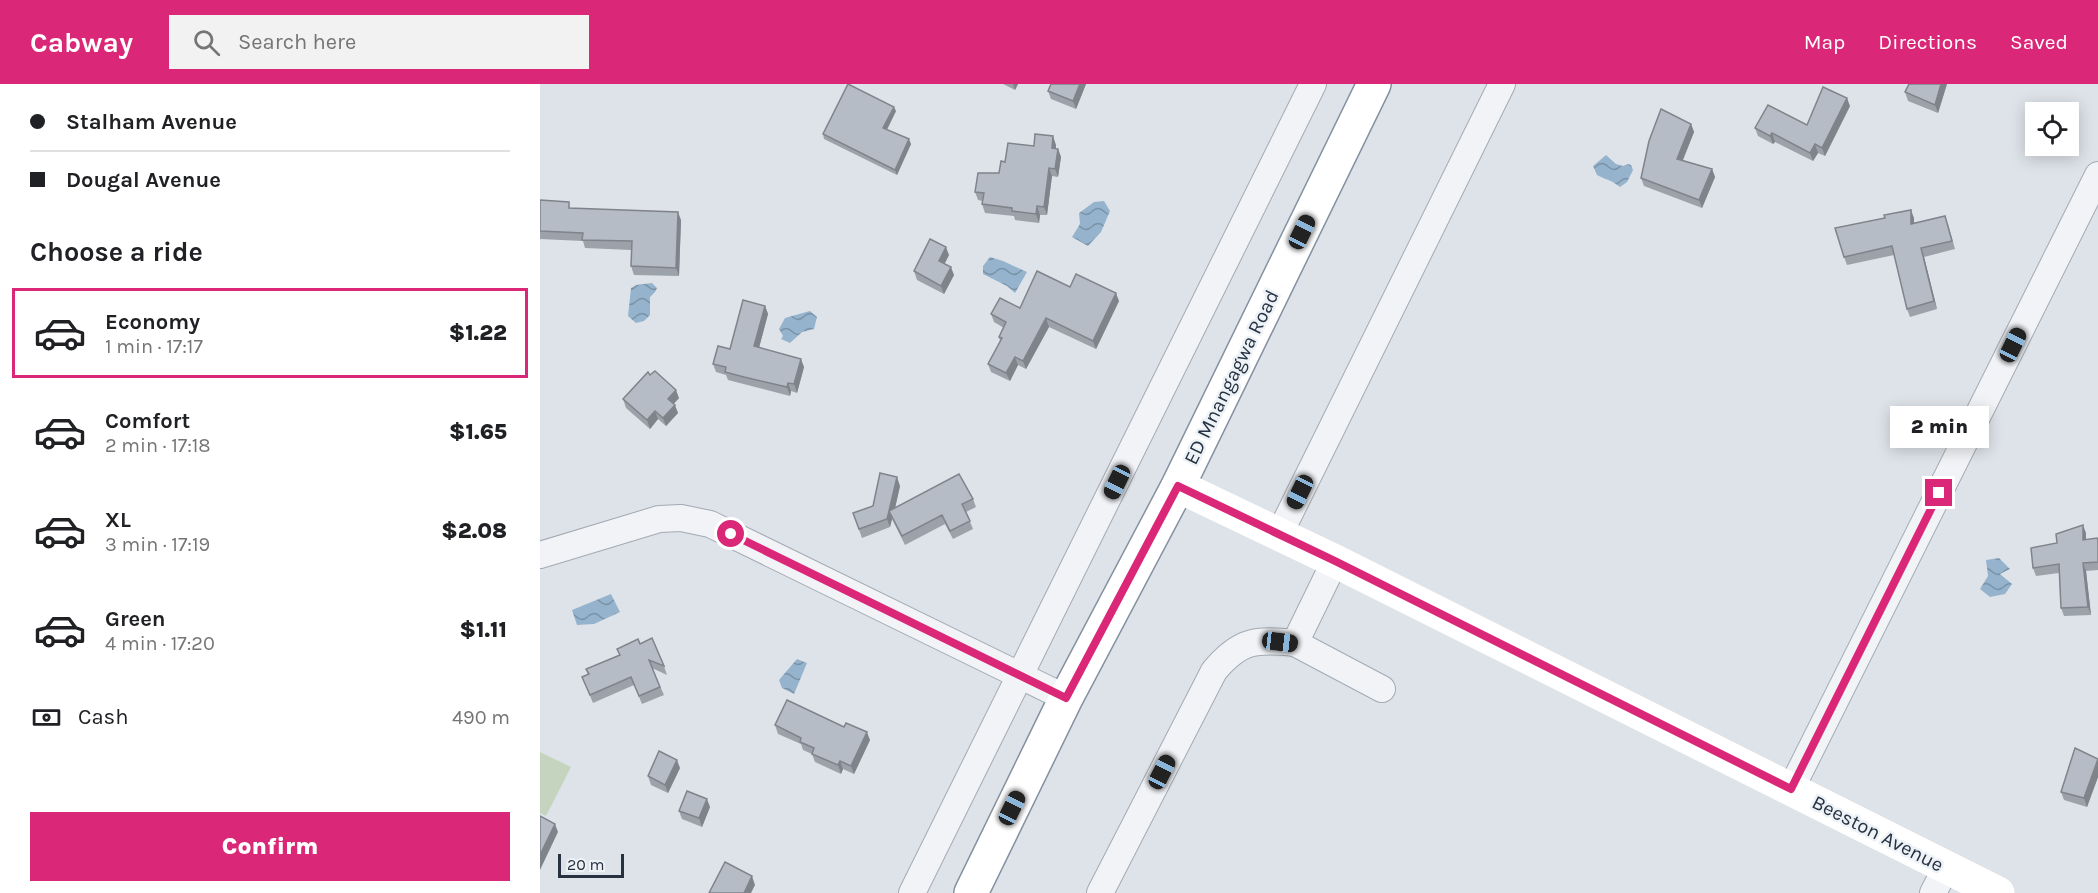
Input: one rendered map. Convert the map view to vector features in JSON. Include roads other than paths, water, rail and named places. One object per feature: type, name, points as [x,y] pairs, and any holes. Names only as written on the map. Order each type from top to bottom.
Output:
[{"type":"main road","name":"ED Mnangagwa Road","points":[[971,893],[1066,698],[1178,486],[1374,84]]},
{"type":"main road","name":"Beeston Avenue","points":[[1178,486],[1335,561],[1791,789],[1939,880],[1998,893]]},
{"type":"street","points":[[912,893],[1313,84]]},
{"type":"street","points":[[1279,535],[1502,84]]},
{"type":"street","points":[[1791,789],[2098,175]]},
{"type":"street","points":[[540,555],[659,519],[681,518],[702,522],[1066,698]]},
{"type":"street","points":[[1294,643],[1335,561]]},
{"type":"street","points":[[1100,893],[1214,671],[1224,658],[1251,642],[1266,640],[1294,643],[1382,689]]},
{"type":"water","points":[[1606,155],[1616,164],[1631,165],[1633,170],[1627,182],[1620,187],[1597,175],[1593,166]]},
{"type":"water","points":[[1104,201],[1110,211],[1101,232],[1088,246],[1072,237],[1080,224],[1079,213],[1094,202]]},
{"type":"water","points":[[990,257],[1027,272],[1015,293],[1007,286],[983,274],[983,266]]},
{"type":"water","points":[[652,283],[657,288],[650,297],[650,315],[644,321],[636,323],[628,316],[631,288]]},
{"type":"water","points":[[810,311],[817,317],[814,329],[802,332],[790,343],[781,339],[783,336],[779,329],[785,318]]},
{"type":"water","points":[[1999,558],[2010,569],[2000,574],[2012,584],[2005,594],[1990,597],[1980,589],[1988,576],[1986,560]]},
{"type":"water","points":[[611,594],[620,612],[594,624],[577,625],[572,610]]},
{"type":"water","points":[[797,659],[807,663],[794,694],[782,688],[779,680]]}]
